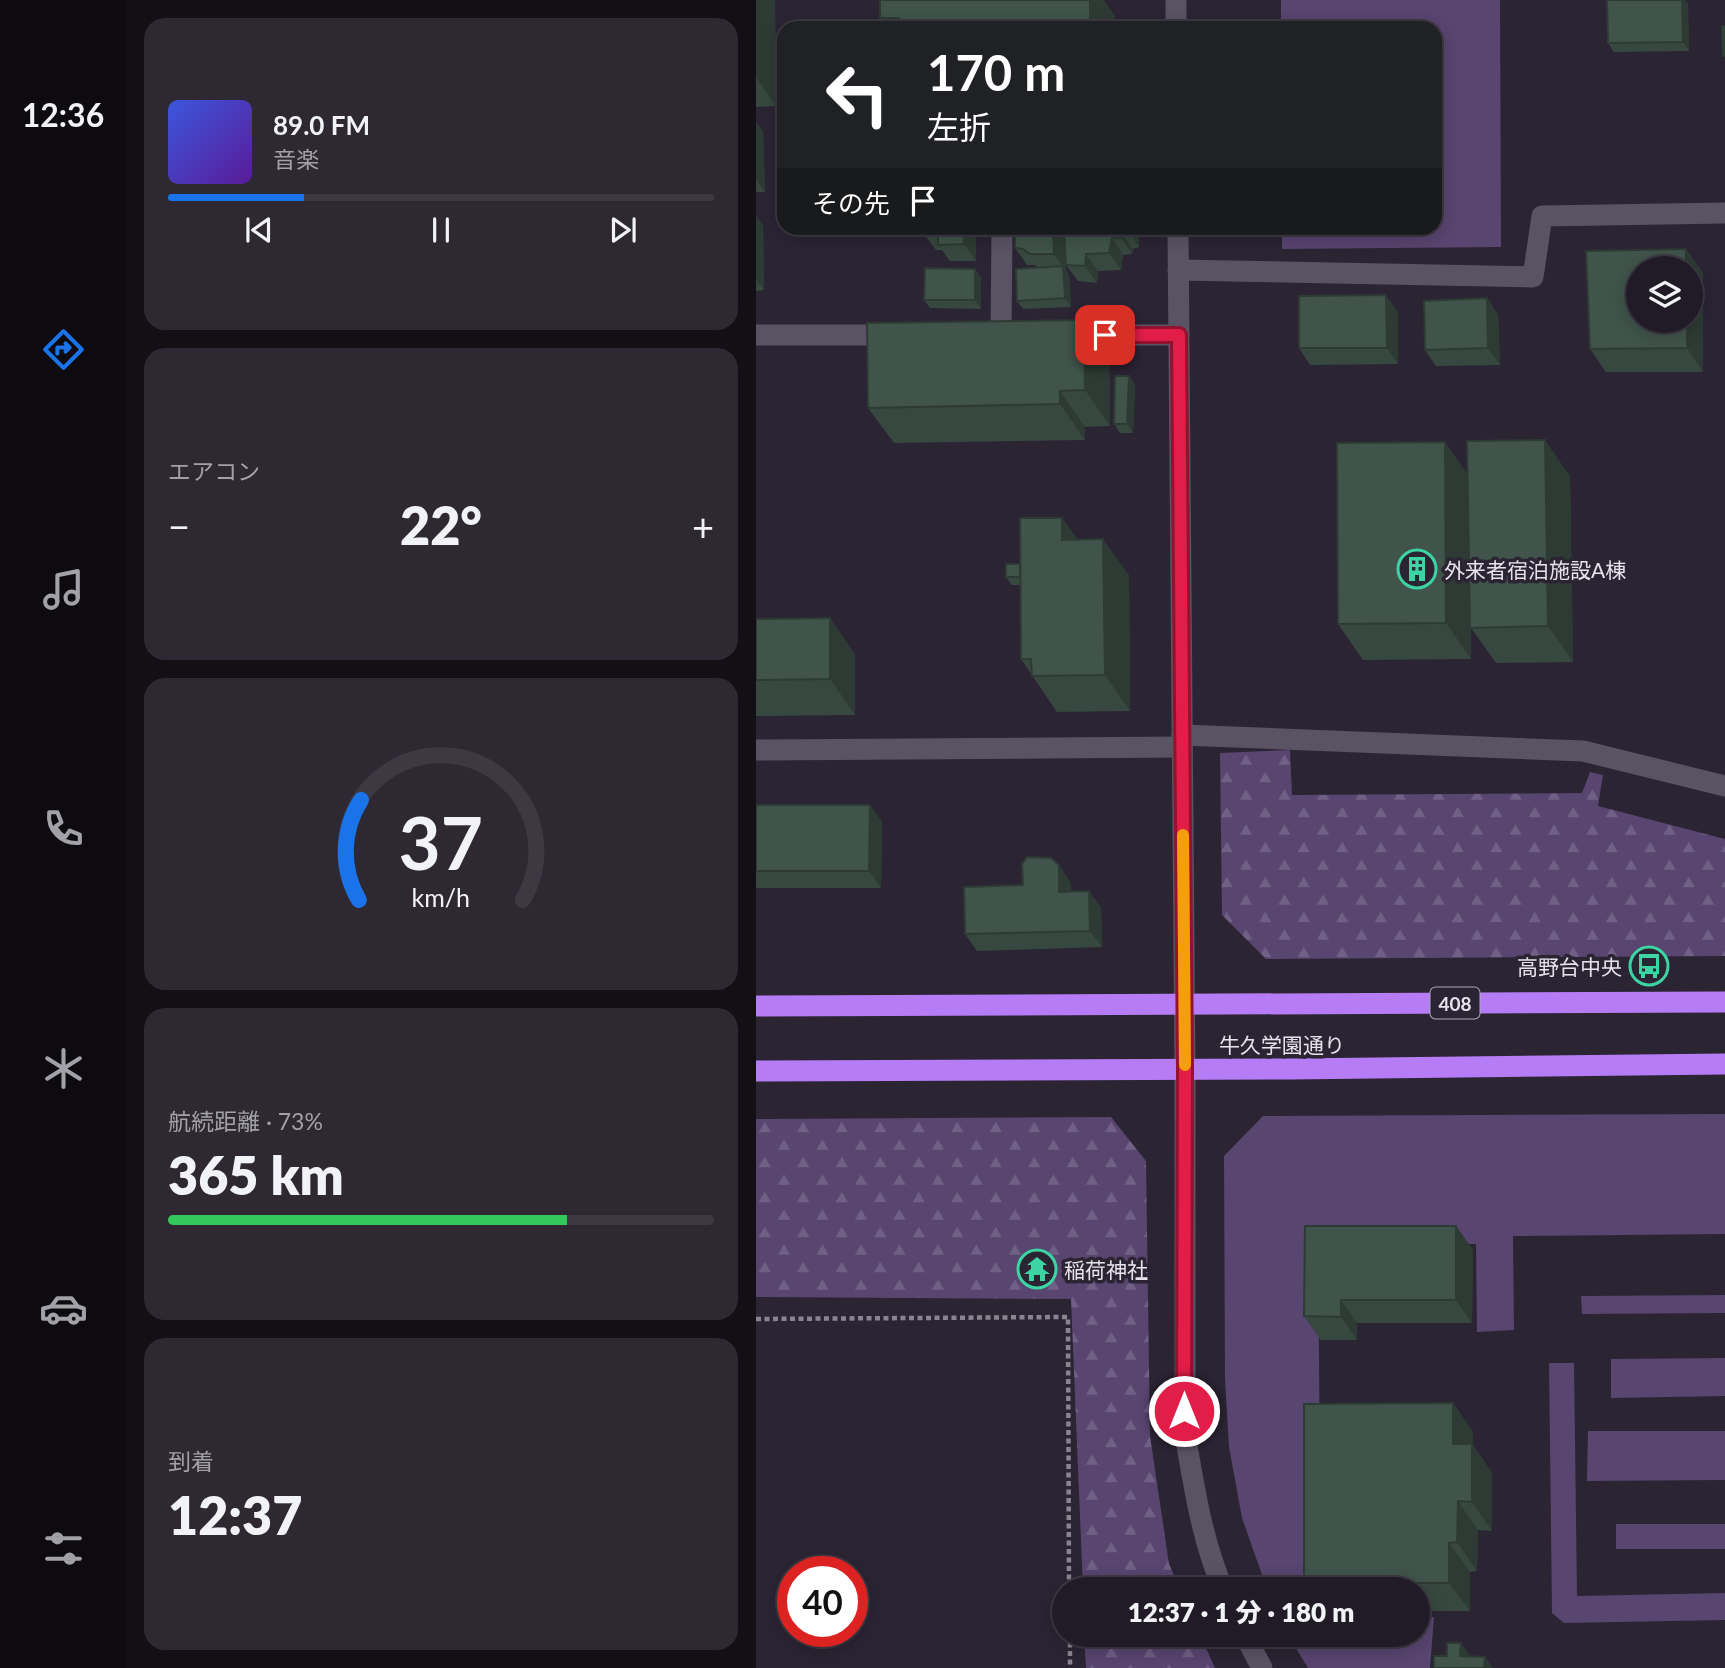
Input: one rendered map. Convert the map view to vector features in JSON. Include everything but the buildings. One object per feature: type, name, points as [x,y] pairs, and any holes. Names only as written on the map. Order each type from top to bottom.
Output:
[{"type":"highway","name":"牛久学園通り","points":[[756,1006],[1725,1002]]},
{"type":"highway","name":"牛久学園通り","points":[[756,1071],[1725,1064]]},
{"type":"street","points":[[1176,0],[1176,21]]},
{"type":"street","points":[[1178,270],[1533,278],[1542,216],[1725,213]]},
{"type":"street","points":[[1001,235],[994,335],[1179,335]]},
{"type":"street","points":[[1178,235],[1185,1069],[1185,1434],[1194,1492],[1211,1560],[1218,1577]]},
{"type":"street","points":[[756,335],[919,335]]},
{"type":"street","points":[[756,750],[1182,741],[1583,751],[1725,786]]},
{"type":"street","points":[[1251,1647],[1262,1668]]},
{"type":"path","points":[[756,1319],[1068,1317],[1069,1577]]},
{"type":"path","points":[[1070,1647],[1070,1668]]},
{"type":"green space","points":[[1281,0],[1500,0],[1501,247],[1282,249],[1282,235],[1442,235],[1442,21],[1281,21]]},
{"type":"green space","points":[[1290,750],[1292,795],[1582,793],[1590,772],[1603,775],[1598,806],[1725,839],[1725,956],[1266,959],[1222,915],[1220,753]]},
{"type":"green space","points":[[1725,1114],[1725,1234],[1513,1236],[1514,1330],[1477,1332],[1476,1244],[1318,1243],[1321,1577],[1263,1577],[1242,1518],[1229,1447],[1225,1379],[1224,1156],[1263,1116]]},
{"type":"green space","points":[[1111,1117],[1146,1161],[1150,1436],[1169,1564],[1175,1577],[1083,1577],[1071,1299],[756,1297],[756,1119]]},
{"type":"green space","points":[[1725,1295],[1725,1313],[1582,1314],[1581,1296]]},
{"type":"green space","points":[[1725,1358],[1725,1396],[1611,1398],[1611,1359]]},
{"type":"green space","points":[[1549,1363],[1574,1363],[1577,1596],[1725,1593],[1725,1620],[1564,1623],[1552,1613]]},
{"type":"green space","points":[[1588,1431],[1725,1431],[1725,1480],[1587,1481]]},
{"type":"green space","points":[[1616,1524],[1725,1524],[1725,1549],[1616,1549]]},
{"type":"green space","points":[[1430,1617],[1434,1617],[1430,1668],[1308,1668],[1295,1647],[1430,1647]]},
{"type":"green space","points":[[1085,1647],[1205,1647],[1215,1668],[1086,1668]]},
{"type":"slow traffic","points":[[1183,835],[1185,1065]]},
{"type":"place","name":"外来者宿泊施設A棟","points":[[1417,569]]},
{"type":"place","name":"高野台中央","points":[[1649,966]]},
{"type":"place","name":"稲荷神社","points":[[1037,1269]]},
{"type":"route","points":[[1105,335],[1179,335],[1185,1069],[1184,1411]]}]
